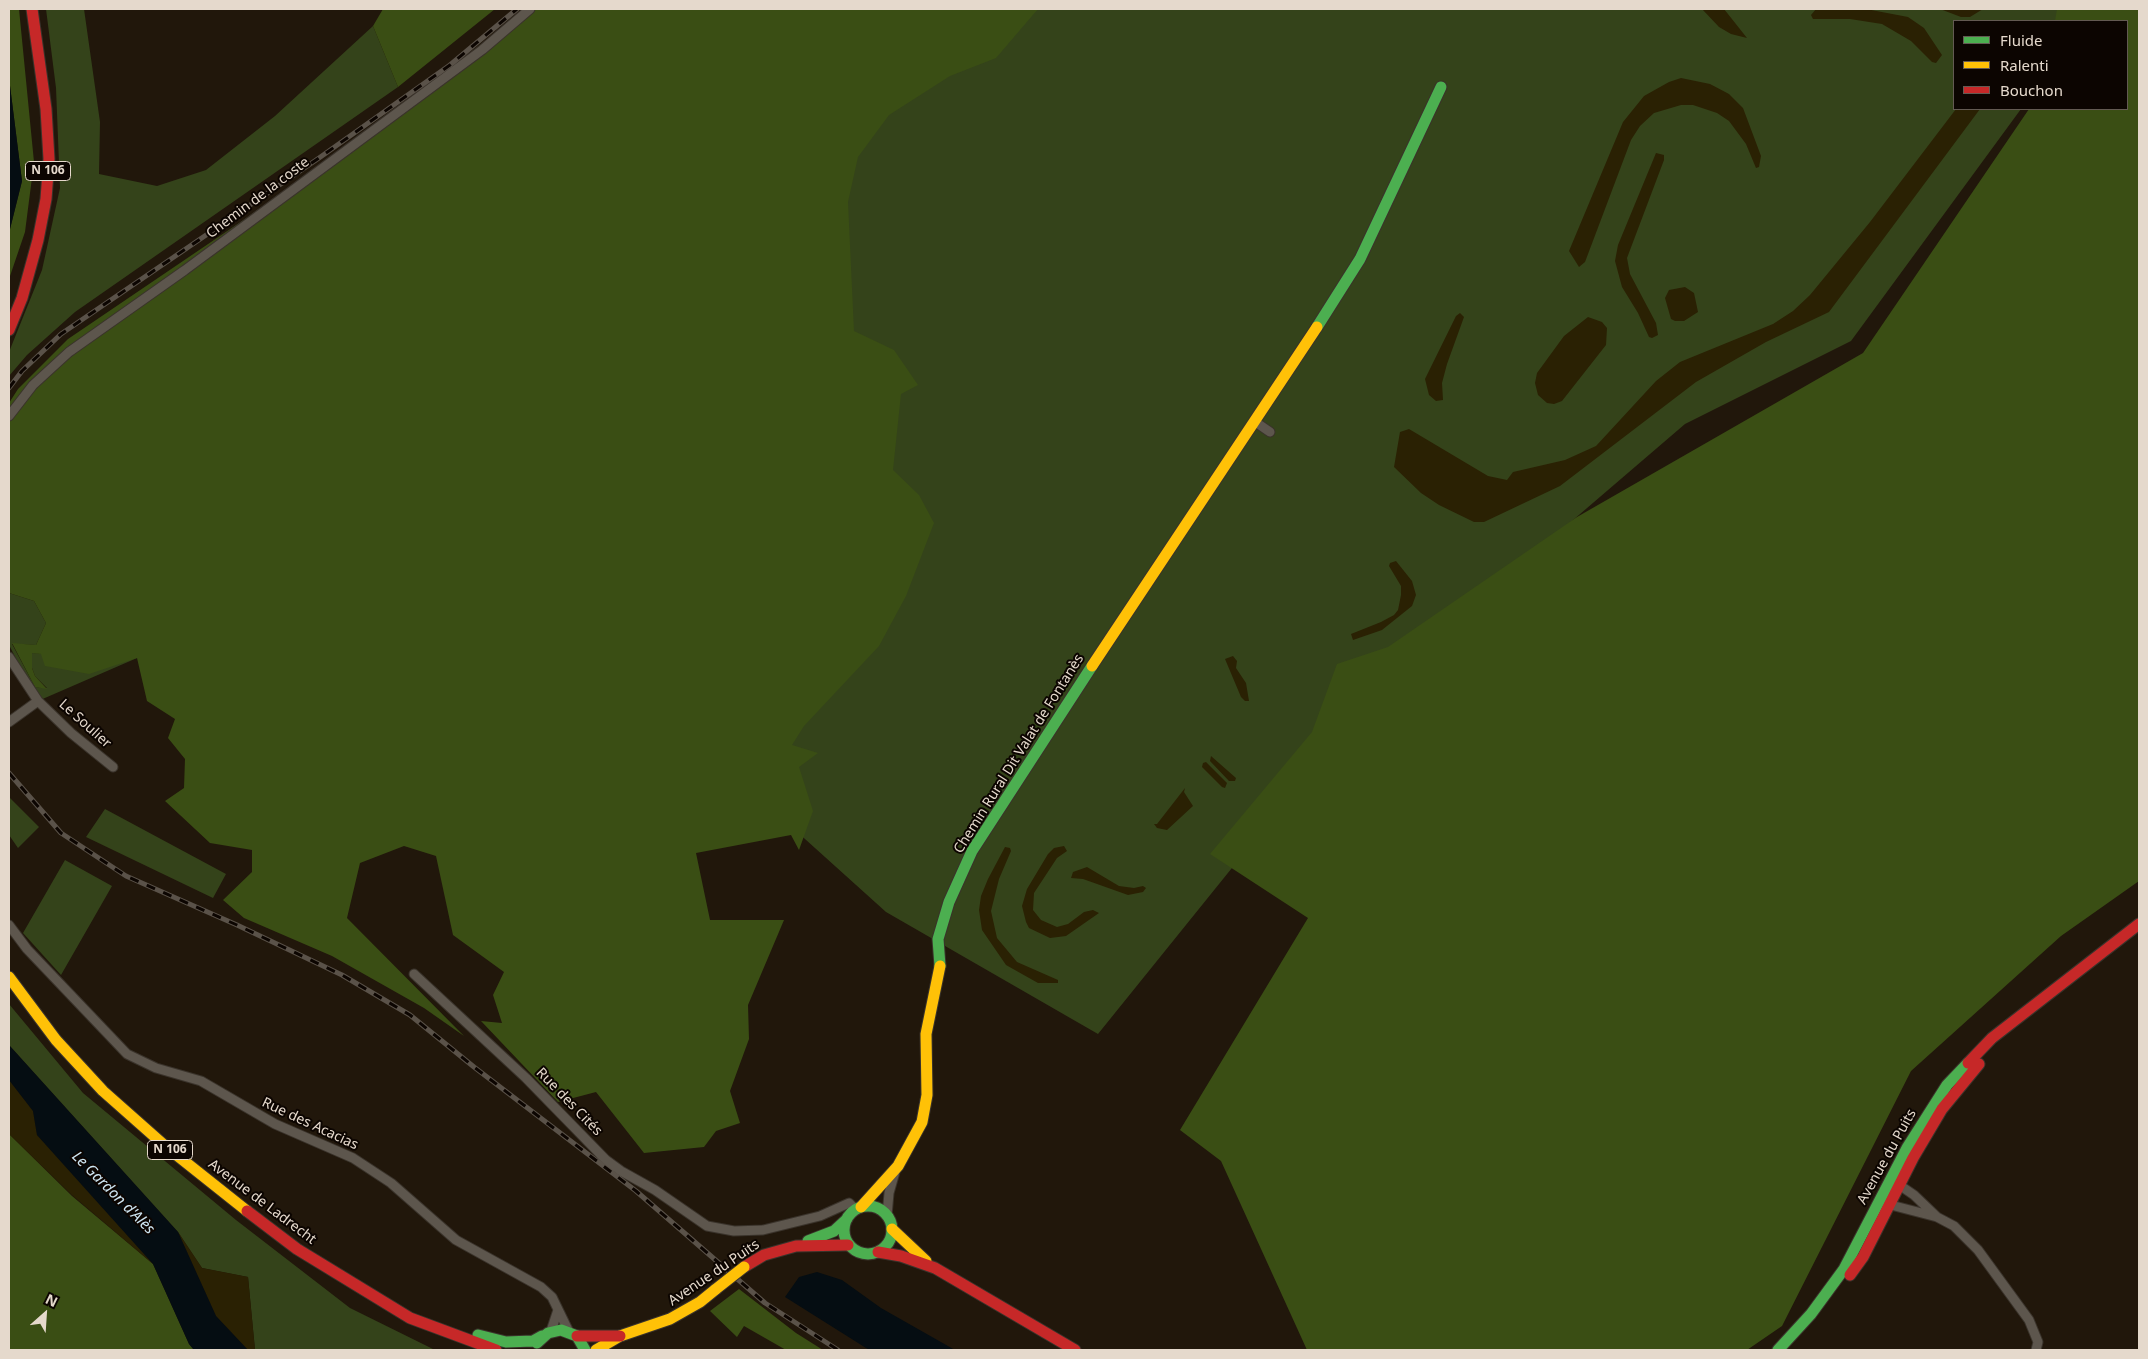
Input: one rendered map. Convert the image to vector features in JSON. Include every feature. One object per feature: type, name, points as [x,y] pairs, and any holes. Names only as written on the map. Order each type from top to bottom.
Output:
[{"type":"main road","name":"N 106","points":[[9,330],[22,298],[38,240],[46,199],[49,159],[46,108],[32,9]]},
{"type":"main road","name":"Chemin Rural Dit Valat de Fontanès","points":[[859,1209],[898,1166],[914,1140],[922,1122],[927,1095],[926,1034],[940,970],[938,939],[960,875],[984,831],[1012,787],[1355,270],[1441,87]]},
{"type":"main road","name":"Avenue du Puits","points":[[1786,1350],[1815,1321],[1863,1257],[1895,1182],[1907,1148],[1948,1085],[1992,1038],[2139,924]]},
{"type":"main road","name":"Avenue de Ladrecht","points":[[9,977],[78,1067],[129,1115],[200,1175],[296,1249],[410,1318],[496,1350]]},
{"type":"main road","name":"Avenue du Puits","points":[[1778,1350],[1829,1292],[1885,1203]]},
{"type":"main road","points":[[934,1268],[892,1229],[888,1216],[879,1209],[870,1207],[859,1209],[847,1219],[844,1229],[848,1245],[863,1253],[878,1252],[901,1256],[934,1268],[1075,1350]]},
{"type":"main road","name":"Avenue du Puits","points":[[596,1350],[620,1336],[670,1319],[700,1302],[744,1267],[764,1255],[796,1246],[834,1231],[847,1219]]},
{"type":"main road","points":[[878,1252],[888,1244],[892,1229]]},
{"type":"main road","name":"Avenue du Puits","points":[[796,1246],[848,1245]]},
{"type":"main road","name":"Avenue de Ladrecht","points":[[361,1290],[416,1314],[479,1336],[506,1342],[533,1341],[560,1330],[573,1334]]},
{"type":"main road","points":[[534,1350],[547,1334]]},
{"type":"main road","name":"Avenue du Puits","points":[[573,1334],[620,1336]]},
{"type":"main road","points":[[573,1334],[585,1350]]},
{"type":"street","name":"Chemin de la coste","points":[[9,416],[33,385],[69,352],[185,270],[482,50],[530,9]]},
{"type":"street","points":[[1254,421],[1270,432]]},
{"type":"street","points":[[9,657],[38,701],[9,722]]},
{"type":"street","name":"Le Soulier","points":[[38,701],[71,733],[113,767]]},
{"type":"street","name":"Rue des Acacias","points":[[9,925],[27,949],[127,1054],[156,1068],[201,1081],[268,1121],[353,1158],[392,1183],[456,1240],[541,1287],[552,1297],[573,1334]]},
{"type":"street","name":"Rue des Cités","points":[[414,974],[526,1078],[606,1160],[621,1171],[655,1190],[695,1220],[718,1230],[763,1230],[820,1216],[849,1203],[859,1209]]},
{"type":"street","name":"Chemin Rural Dit Valat de Fontanès","points":[[888,1216],[889,1193],[898,1166]]},
{"type":"street","points":[[1895,1182],[1937,1217],[1954,1226],[1978,1250],[2029,1320],[2038,1342],[2037,1350]]},
{"type":"street","points":[[1885,1203],[1937,1217]]},
{"type":"street","points":[[547,1334],[558,1310]]},
{"type":"green space","points":[[9,9],[19,9],[34,162],[25,232],[9,279],[9,233],[22,181],[9,78]]},
{"type":"green space","points":[[46,9],[84,9],[100,122],[99,174],[157,186],[206,170],[275,116],[373,26],[398,87],[75,312],[27,355],[9,376],[9,352],[42,270],[60,188],[56,88]]},
{"type":"green space","points":[[383,9],[495,9],[398,87],[373,26]]},
{"type":"green space","points":[[527,9],[1038,9],[996,58],[950,76],[889,115],[858,157],[848,202],[854,331],[894,350],[918,385],[901,394],[893,470],[919,495],[934,523],[906,596],[879,646],[804,726],[792,745],[818,753],[799,767],[813,811],[799,850],[791,835],[696,853],[710,920],[784,920],[748,1005],[749,1039],[730,1091],[740,1123],[716,1131],[704,1147],[644,1153],[596,1092],[558,1102],[481,1021],[502,1023],[493,995],[504,972],[453,935],[436,856],[404,846],[360,863],[347,918],[464,1036],[424,1008],[332,956],[244,918],[223,900],[252,872],[252,850],[210,843],[165,801],[184,788],[185,759],[168,738],[175,719],[147,701],[137,658],[89,674],[45,666],[41,654],[32,653],[32,668],[35,676],[47,689],[35,687],[12,643],[36,645],[46,623],[34,601],[9,593],[9,403],[18,389],[68,339],[242,221],[482,50]]},
{"type":"green space","points":[[971,9],[2086,9],[2083,20],[1953,20],[1953,110],[2020,110],[1851,341],[1685,424],[1467,611],[1336,739],[1098,1034],[886,912],[785,821],[727,561],[863,106]]},
{"type":"green space","points":[[2057,9],[2139,9],[2139,881],[2061,936],[1911,1071],[1782,1326],[1747,1350],[1307,1350],[1221,1161],[1180,1130],[1308,918],[1210,854],[1312,732],[1337,664],[1388,647],[1577,517],[1863,353],[2028,110],[2128,110],[2128,20],[2055,20]]},
{"type":"green space","points":[[9,593],[34,601],[46,623],[36,645],[12,644],[35,687],[47,688],[35,676],[32,668],[32,653],[137,658],[38,701],[9,645]]},
{"type":"green space","points":[[9,797],[39,827],[18,848],[9,835]]},
{"type":"green space","points":[[105,809],[226,874],[213,898],[86,837]]},
{"type":"green space","points":[[65,860],[112,886],[61,975],[23,933]]},
{"type":"green space","points":[[9,1004],[83,1093],[236,1220],[350,1308],[435,1350],[255,1350],[248,1277],[202,1268],[178,1232],[9,1045]]},
{"type":"green space","points":[[9,1134],[72,1196],[153,1264],[189,1344],[194,1350],[9,1350]]},
{"type":"green space","points":[[739,1289],[796,1333],[823,1350],[786,1350],[744,1326],[737,1337],[710,1311]]},
{"type":"sand","points":[[1702,9],[1724,9],[1747,38],[1731,34],[1719,27]]},
{"type":"sand","points":[[1816,9],[1866,9],[1908,17],[1924,28],[1942,55],[1936,63],[1932,62],[1911,41],[1882,24],[1850,19],[1813,19],[1811,15]]},
{"type":"sand","points":[[1940,9],[1983,9],[1970,17],[1961,17]]},
{"type":"sand","points":[[1681,78],[1710,84],[1729,94],[1743,108],[1761,156],[1759,167],[1756,168],[1746,144],[1729,121],[1717,113],[1693,105],[1681,105],[1654,113],[1640,126],[1631,140],[1585,262],[1579,267],[1569,251],[1623,122],[1644,96],[1669,82]]},
{"type":"sand","points":[[1955,110],[1979,110],[1829,312],[1766,342],[1696,382],[1560,486],[1484,522],[1474,522],[1439,505],[1421,493],[1394,467],[1400,432],[1409,429],[1488,476],[1507,480],[1513,472],[1565,460],[1596,446],[1656,381],[1680,362],[1773,324],[1793,311],[1810,295],[1870,222]]},
{"type":"sand","points":[[1656,153],[1664,155],[1664,160],[1627,258],[1630,274],[1656,323],[1658,335],[1652,338],[1649,337],[1638,313],[1622,287],[1615,261],[1618,245]]},
{"type":"sand","points":[[1685,287],[1694,293],[1698,312],[1684,321],[1675,321],[1671,319],[1665,298],[1669,290]]},
{"type":"sand","points":[[1460,313],[1464,317],[1442,383],[1443,400],[1436,401],[1429,395],[1425,379],[1456,316]]},
{"type":"sand","points":[[1588,317],[1602,322],[1607,328],[1606,345],[1562,401],[1554,404],[1547,403],[1538,395],[1535,383],[1537,373],[1564,336]]},
{"type":"sand","points":[[1396,561],[1412,581],[1416,595],[1412,606],[1382,630],[1353,640],[1351,634],[1381,622],[1394,615],[1398,610],[1401,586],[1389,566],[1390,563]]},
{"type":"sand","points":[[1233,656],[1237,661],[1236,668],[1246,683],[1249,701],[1245,701],[1241,697],[1225,659]]},
{"type":"sand","points":[[1211,756],[1236,778],[1235,781],[1229,781],[1210,761]]},
{"type":"sand","points":[[1206,762],[1227,783],[1225,788],[1202,767],[1203,763]]},
{"type":"sand","points":[[1185,788],[1184,792],[1193,806],[1167,830],[1157,828],[1154,824],[1157,824]]},
{"type":"sand","points":[[1064,846],[1067,851],[1057,858],[1034,893],[1033,910],[1041,920],[1057,927],[1068,924],[1084,912],[1093,910],[1099,913],[1066,936],[1050,938],[1029,928],[1022,906],[1027,889],[1048,854],[1054,848]]},
{"type":"sand","points":[[1005,847],[1010,848],[1011,851],[999,879],[991,911],[997,938],[1017,962],[1058,980],[1058,983],[1038,983],[1006,965],[982,930],[979,910],[981,896]]},
{"type":"sand","points":[[1087,867],[1119,886],[1134,888],[1143,886],[1146,888],[1143,892],[1128,895],[1083,879],[1071,878],[1073,872]]},
{"type":"sand","points":[[9,1080],[33,1111],[37,1135],[153,1264],[72,1195],[9,1134]]},
{"type":"sand","points":[[178,1232],[202,1268],[248,1277],[255,1350],[248,1350],[216,1316]]},
{"type":"water","points":[[9,78],[22,181],[9,233]]},
{"type":"water","name":"Le Gardon d'Alès","points":[[9,1045],[178,1232],[216,1316],[248,1350],[194,1350],[189,1344],[153,1264],[37,1135],[33,1111],[9,1080]]},
{"type":"water","points":[[817,1272],[842,1280],[881,1308],[955,1350],[870,1350],[866,1348],[785,1297],[799,1277]]},
{"type":"railway","points":[[9,388],[22,371],[61,334],[319,158],[450,65],[517,9]]},
{"type":"railway","points":[[9,773],[61,833],[126,876],[237,925],[342,975],[410,1015],[474,1067],[636,1191],[765,1303],[838,1350]]},
{"type":"traffic: fast","points":[[1317,327],[1360,259],[1441,87]]},
{"type":"traffic: fast","points":[[940,966],[938,939],[949,902],[972,851],[1092,666]]},
{"type":"traffic: fast","points":[[1778,1350],[1811,1314],[1844,1269],[1907,1148],[1947,1085],[1968,1063]]},
{"type":"traffic: fast","points":[[868,1206],[877,1208],[885,1213],[890,1221],[892,1230],[890,1239],[885,1247],[877,1252],[868,1254],[859,1252],[851,1247],[846,1239],[844,1230],[846,1221],[851,1213],[859,1208],[868,1206]]},
{"type":"traffic: fast","points":[[808,1241],[834,1231],[847,1219]]},
{"type":"traffic: fast","points":[[537,1343],[548,1333],[561,1330],[577,1336],[585,1350]]},
{"type":"traffic: fast","points":[[478,1335],[506,1342],[533,1341],[542,1336]]},
{"type":"traffic: slow","points":[[1092,666],[1317,327]]},
{"type":"traffic: slow","points":[[861,1207],[898,1166],[922,1122],[927,1095],[926,1034],[940,966]]},
{"type":"traffic: slow","points":[[9,977],[56,1040],[103,1091],[164,1145],[247,1211]]},
{"type":"traffic: slow","points":[[892,1229],[926,1261]]},
{"type":"traffic: slow","points":[[716,1289],[744,1267]]},
{"type":"traffic: slow","points":[[596,1350],[620,1336],[670,1319],[700,1302],[716,1289]]},
{"type":"traffic: jam","points":[[9,330],[22,298],[38,240],[46,199],[49,159],[46,109],[32,9]]},
{"type":"traffic: jam","points":[[1968,1063],[1992,1038],[2139,924]]},
{"type":"traffic: jam","points":[[1850,1275],[1863,1257],[1913,1158],[1942,1109],[1979,1064]]},
{"type":"traffic: jam","points":[[247,1211],[297,1249],[410,1318],[496,1350]]},
{"type":"traffic: jam","points":[[744,1267],[764,1255],[796,1246],[848,1245]]},
{"type":"traffic: jam","points":[[878,1252],[901,1256],[935,1268],[1075,1350]]},
{"type":"traffic: jam","points":[[577,1336],[620,1336]]}]
